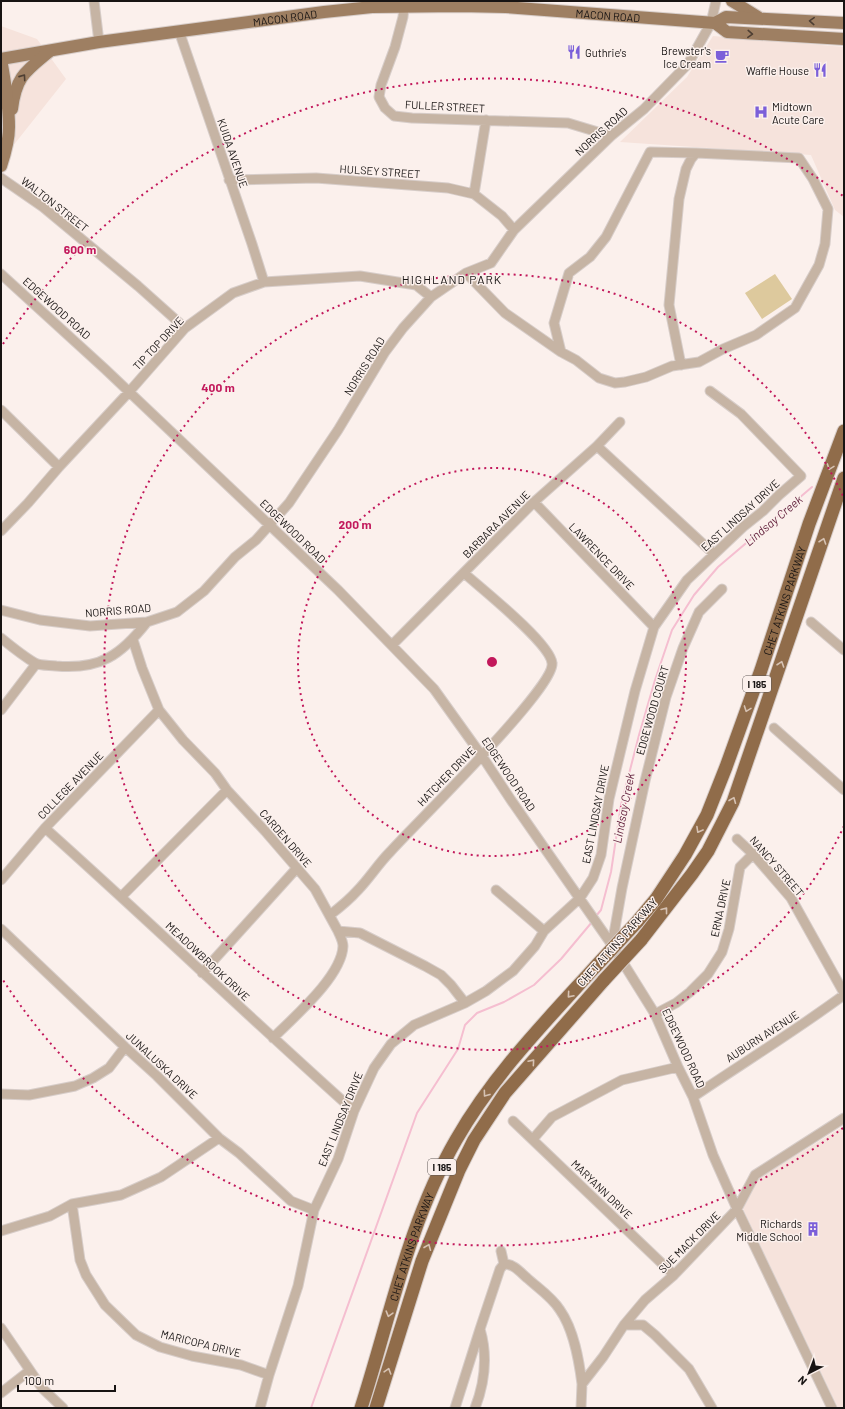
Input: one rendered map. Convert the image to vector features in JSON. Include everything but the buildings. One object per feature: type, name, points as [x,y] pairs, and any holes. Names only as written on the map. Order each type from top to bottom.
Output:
[{"type":"highway","name":"CHET ATKINS PARKWAY","points":[[361,1408],[414,1231],[439,1172],[455,1141],[475,1109],[510,1062],[656,899],[707,815],[757,683],[809,524],[844,431]]},
{"type":"highway","name":"CHET ATKINS PARKWAY","points":[[376,1408],[422,1261],[459,1170],[474,1140],[505,1093],[641,940],[708,852],[733,802],[844,478]]},
{"type":"main road","points":[[732,1],[761,19]]},
{"type":"main road","name":"MACON ROAD","points":[[1,58],[179,31],[372,7],[550,6],[713,23],[727,32],[844,39]]},
{"type":"main road","name":"MACON ROAD","points":[[713,23],[726,17],[844,23]]},
{"type":"main road","points":[[1,166],[5,154],[13,99],[21,78],[51,50]]},
{"type":"main road","points":[[1,58],[6,86],[9,128]]},
{"type":"street","points":[[94,1],[99,42]]},
{"type":"street","name":"NORRIS ROAD","points":[[1,610],[40,620],[90,626],[147,622],[177,612],[204,591],[235,556],[256,540],[289,503],[338,430],[384,352],[403,328],[431,297],[466,273],[491,263],[514,230],[611,136],[644,109],[688,64],[713,23],[716,1]]},
{"type":"street","name":"FULLER STREET","points":[[404,7],[396,44],[381,84],[379,97],[384,108],[394,116],[412,118],[568,123],[611,136]]},
{"type":"street","name":"KUIDA AVENUE","points":[[179,31],[264,282]]},
{"type":"street","points":[[474,194],[486,120]]},
{"type":"street","points":[[466,273],[505,313],[561,352],[576,360],[599,378],[615,383],[646,377],[672,366],[699,362],[723,349],[756,335],[795,308],[819,265],[825,244],[828,209],[813,179],[799,158],[650,152],[606,238],[590,257],[569,273],[554,323],[544,340]]},
{"type":"street","points":[[682,364],[669,305],[679,199],[686,169],[696,153]]},
{"type":"street","name":"WALTON STREET","points":[[1,178],[43,207],[138,286],[185,328]]},
{"type":"street","name":"HULSEY STREET","points":[[229,180],[316,178],[448,188],[474,194],[502,216],[514,230]]},
{"type":"street","name":"EDGEWOOD ROAD","points":[[1,274],[62,329],[338,590],[434,689],[612,945],[655,1014],[693,1097],[713,1155],[737,1209],[832,1408]]},
{"type":"street","name":"TIP TOP DRIVE","points":[[1,532],[129,392],[185,328],[233,293],[264,282],[360,276],[416,285],[431,297]]},
{"type":"street","points":[[554,323],[561,352]]},
{"type":"street","name":"EAST LINDSAY DRIVE","points":[[260,1408],[269,1375],[298,1286],[314,1210],[338,1159],[354,1111],[374,1068],[391,1044],[414,1025],[465,1003],[486,991],[513,972],[535,946],[544,931],[580,898],[593,878],[601,855],[612,784],[635,691],[654,627],[687,580],[743,526],[763,511],[778,495],[801,476],[741,414],[710,391]]},
{"type":"street","points":[[1,410],[59,467]]},
{"type":"street","name":"BARBARA AVENUE","points":[[392,646],[534,502],[598,446],[620,422]]},
{"type":"street","points":[[598,446],[714,554]]},
{"type":"street","name":"LAWRENCE DRIVE","points":[[534,502],[654,627]]},
{"type":"street","name":"HATCHER DRIVE","points":[[330,916],[357,892],[390,852],[482,756],[533,698],[550,673],[552,661],[547,651],[534,635],[464,573]]},
{"type":"street","name":"EDGEWOOD COURT","points":[[612,945],[623,880],[645,781],[666,697],[683,648],[699,612],[722,589]]},
{"type":"street","points":[[1,638],[36,664],[73,667],[103,661],[121,650],[133,640],[147,622]]},
{"type":"street","points":[[811,622],[844,650]]},
{"type":"street","name":"CARDEN DRIVE","points":[[133,640],[159,710],[183,740],[215,773],[227,790],[314,889],[338,931]]},
{"type":"street","points":[[1,710],[36,664]]},
{"type":"street","name":"COLLEGE AVENUE","points":[[1,880],[45,828],[159,710]]},
{"type":"street","points":[[774,728],[844,790]]},
{"type":"street","points":[[122,896],[227,790]]},
{"type":"street","name":"MEADOWBROOK DRIVE","points":[[45,828],[122,896],[273,1038],[354,1111]]},
{"type":"street","name":"NANCY STREET","points":[[737,839],[753,854],[791,898],[844,994]]},
{"type":"street","name":"ERNA DRIVE","points":[[655,1014],[676,1003],[690,992],[708,974],[722,952],[729,929],[740,867],[753,854]]},
{"type":"street","points":[[202,972],[296,869]]},
{"type":"street","points":[[496,890],[544,931]]},
{"type":"street","name":"JUNALUSKA DRIVE","points":[[1,929],[157,1076],[219,1138],[238,1153],[291,1201],[314,1210]]},
{"type":"street","points":[[273,1038],[317,993],[340,962],[343,944],[338,931],[360,933],[426,966],[441,975],[465,1003]]},
{"type":"street","name":"AUBURN AVENUE","points":[[693,1097],[812,1018],[844,994]]},
{"type":"street","points":[[1,1094],[29,1095],[75,1086],[93,1078],[109,1068],[125,1047]]},
{"type":"street","points":[[533,1139],[552,1117],[622,1080],[678,1067]]},
{"type":"street","name":"SUE MACK DRIVE","points":[[582,1384],[603,1357],[624,1325],[645,1300],[674,1275],[737,1209],[755,1175],[844,1118]]},
{"type":"street","name":"MARYANN DRIVE","points":[[513,1120],[674,1275]]},
{"type":"street","points":[[1,1231],[50,1216],[72,1204],[121,1195],[161,1177],[219,1138]]},
{"type":"street","name":"MARICOPA DRIVE","points":[[72,1204],[80,1260],[86,1275],[105,1305],[136,1335],[160,1347],[192,1356],[241,1365],[269,1375]]},
{"type":"street","points":[[501,1251],[504,1264]]},
{"type":"street","points":[[455,1408],[500,1269],[504,1264]]},
{"type":"street","points":[[504,1264],[515,1267],[542,1290],[560,1310],[568,1325],[579,1361],[582,1384],[581,1408]]},
{"type":"street","points":[[624,1325],[643,1325],[655,1335],[689,1369],[712,1408]]},
{"type":"street","points":[[1,1328],[42,1388],[63,1408]]},
{"type":"street","points":[[475,1408],[481,1392],[484,1377],[483,1339],[480,1329]]},
{"type":"street","points":[[1,1393],[29,1371]]},
{"type":"shaded area","points":[[1,26],[37,39],[66,79],[1,161]]},
{"type":"shaded area","points":[[713,36],[844,47],[844,217],[835,210],[811,155],[620,142],[687,77]]},
{"type":"shaded area","points":[[775,274],[792,299],[762,319],[745,293]]},
{"type":"shaded area","points":[[844,1126],[844,1408],[838,1408],[743,1209],[759,1178]]},
{"type":"waterway","name":"Lindsay Creek","points":[[596,916],[601,910],[611,872],[621,805],[639,735],[655,680],[672,630],[694,595],[718,567],[812,487]]},
{"type":"waterway","points":[[311,1408],[417,1113],[458,1049],[465,1025],[477,1013],[504,1002],[534,985],[561,959],[592,922]]},
{"type":"place","name":"Guthrie's","points":[[574,52]]},
{"type":"place","name":"Brewster's Ice Cream","points":[[722,56]]},
{"type":"place","name":"Waffle House","points":[[820,70]]},
{"type":"place","name":"Midtown Acute Care","points":[[761,112]]},
{"type":"place","name":"Richards Middle School","points":[[813,1229]]},
{"type":"district","name":"HIGHLAND PARK","points":[[452,279]]}]
